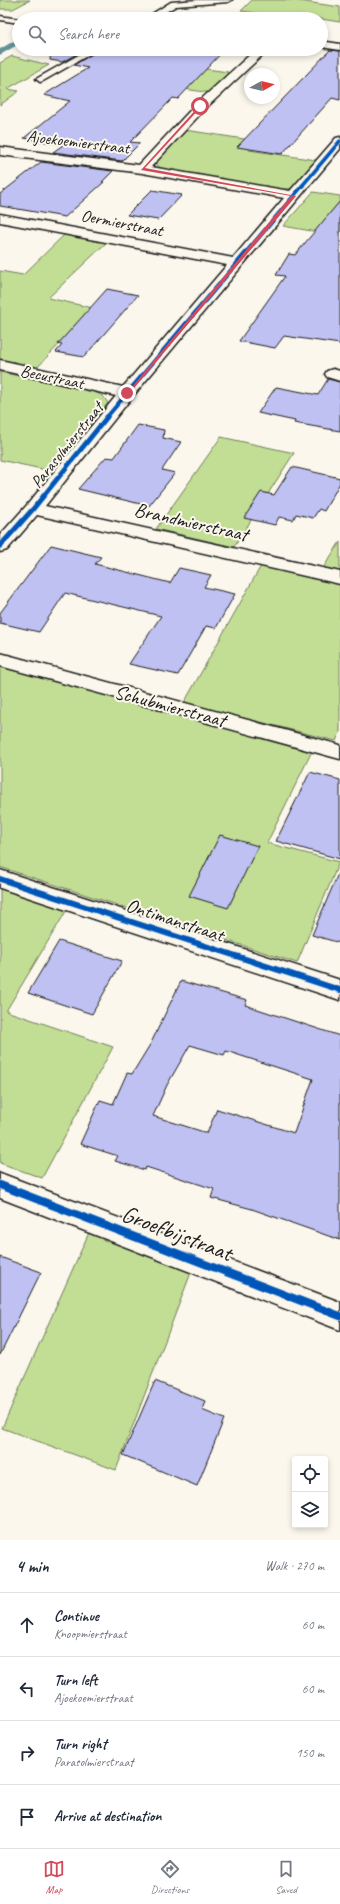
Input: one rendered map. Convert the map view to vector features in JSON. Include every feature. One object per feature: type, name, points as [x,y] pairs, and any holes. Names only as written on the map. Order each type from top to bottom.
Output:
[{"type":"street","points":[[328,45],[340,46]]},
{"type":"street","points":[[142,169],[200,106],[255,56]]},
{"type":"street","name":"Parasolmierstraat","points":[[0,546],[33,509],[127,393],[340,141]]},
{"type":"street","name":"Ajoekoemierstraat","points":[[0,151],[142,169],[294,196]]},
{"type":"street","name":"Oermierstraat","points":[[0,218],[237,263]]},
{"type":"street","name":"Becustraat","points":[[0,365],[127,393]]},
{"type":"street","name":"Brandmierstraat","points":[[33,509],[340,578]]},
{"type":"street","name":"Schubmierstraat","points":[[0,659],[340,752]]},
{"type":"street","name":"Ontimanstraat","points":[[0,879],[340,990]]},
{"type":"street","name":"Groefbijstraat","points":[[0,1185],[340,1316]]},
{"type":"lane","points":[[160,12],[174,4],[228,0]]},
{"type":"lane","points":[[0,18],[12,20]]},
{"type":"lane","points":[[40,79],[82,56]]},
{"type":"green space","points":[[0,0],[30,0],[13,9],[0,9]]},
{"type":"green space","points":[[252,0],[292,0],[340,7],[340,22],[328,20],[328,12],[241,11]]},
{"type":"green space","points":[[12,56],[49,65],[7,89],[19,91],[0,105],[0,63]]},
{"type":"green space","points":[[155,62],[228,72],[226,75],[230,75],[211,93],[125,80]]},
{"type":"green space","points":[[185,130],[257,141],[249,150],[316,160],[293,188],[280,190],[162,169],[157,165],[156,160]]},
{"type":"green space","points":[[313,192],[340,196],[340,236],[283,226]]},
{"type":"green space","points":[[66,233],[108,241],[48,298],[93,308],[35,370],[0,362],[0,271],[23,275]]},
{"type":"green space","points":[[0,372],[95,392],[103,396],[108,403],[51,471],[0,460]]},
{"type":"green space","points":[[221,437],[294,453],[234,547],[156,529]]},
{"type":"green space","points":[[340,542],[340,572],[323,568]]},
{"type":"green space","points":[[262,564],[340,582],[340,732],[336,741],[184,703]]},
{"type":"green space","points":[[0,664],[313,749],[267,843],[339,862],[297,963],[0,867]]},
{"type":"green space","points":[[0,887],[68,908],[6,1011],[113,1047],[42,1178],[0,1163]]},
{"type":"green space","points":[[91,1228],[195,1262],[116,1470],[2,1428]]},
{"type":"building","points":[[330,50],[340,51],[340,100],[332,98],[282,154],[237,147],[278,104],[280,104],[280,102],[324,56],[328,56],[328,52]]},
{"type":"building","points":[[50,56],[73,56],[62,62],[50,60]]},
{"type":"building","points":[[89,56],[218,56],[178,99],[173,98],[130,142],[140,143],[122,161],[53,152],[63,145],[24,138],[70,101],[44,95],[88,68],[74,65]]},
{"type":"building","points":[[41,162],[113,171],[102,182],[104,182],[65,217],[0,206],[0,194]]},
{"type":"building","points":[[152,190],[182,195],[158,220],[127,215]]},
{"type":"building","points":[[340,201],[340,344],[284,336],[275,348],[239,341],[285,276],[276,275],[289,254],[295,255]]},
{"type":"building","points":[[107,289],[138,295],[84,357],[56,352],[62,345],[58,344]]},
{"type":"building","points":[[328,379],[340,382],[340,431],[294,423],[295,421],[258,413],[276,387],[318,395]]},
{"type":"building","points":[[138,425],[164,430],[163,438],[181,442],[162,470],[175,473],[149,506],[78,489],[106,457],[114,458]]},
{"type":"building","points":[[292,467],[340,478],[340,483],[324,511],[319,509],[313,518],[296,514],[293,520],[279,517],[275,525],[244,518],[261,492],[274,495]]},
{"type":"building","points":[[51,545],[101,557],[95,564],[170,583],[179,568],[211,575],[204,587],[235,594],[216,628],[206,626],[178,675],[129,664],[161,616],[65,593],[39,632],[0,623],[0,613]]},
{"type":"building","points":[[310,772],[340,780],[340,859],[276,841]]},
{"type":"building","points":[[220,835],[258,846],[228,908],[189,896]]},
{"type":"building","points":[[340,869],[340,943],[312,935]]},
{"type":"building","points":[[59,941],[122,961],[92,1014],[28,993]]},
{"type":"building","points":[[181,981],[247,1000],[245,1005],[340,1036],[340,1240],[252,1209],[211,1198],[214,1189],[146,1167],[145,1170],[115,1161],[118,1156],[80,1144],[100,1100],[113,1104],[127,1073],[132,1074],[151,1043]],"holes":[[[190,1045],[224,1055],[226,1051],[313,1079],[294,1133],[217,1109],[207,1133],[153,1116],[167,1085]]]},
{"type":"building","points":[[0,1257],[41,1272],[0,1355]]},
{"type":"building","points":[[155,1381],[205,1401],[202,1410],[224,1419],[197,1486],[123,1455]]},
{"type":"waterway","points":[[0,52],[12,45]]},
{"type":"cycle path","points":[[0,546],[33,509],[127,393],[340,141]]},
{"type":"cycle path","points":[[0,879],[340,990]]},
{"type":"cycle path","points":[[0,1185],[340,1316]]},
{"type":"route","points":[[127,393],[294,196],[142,169],[200,106]]}]
